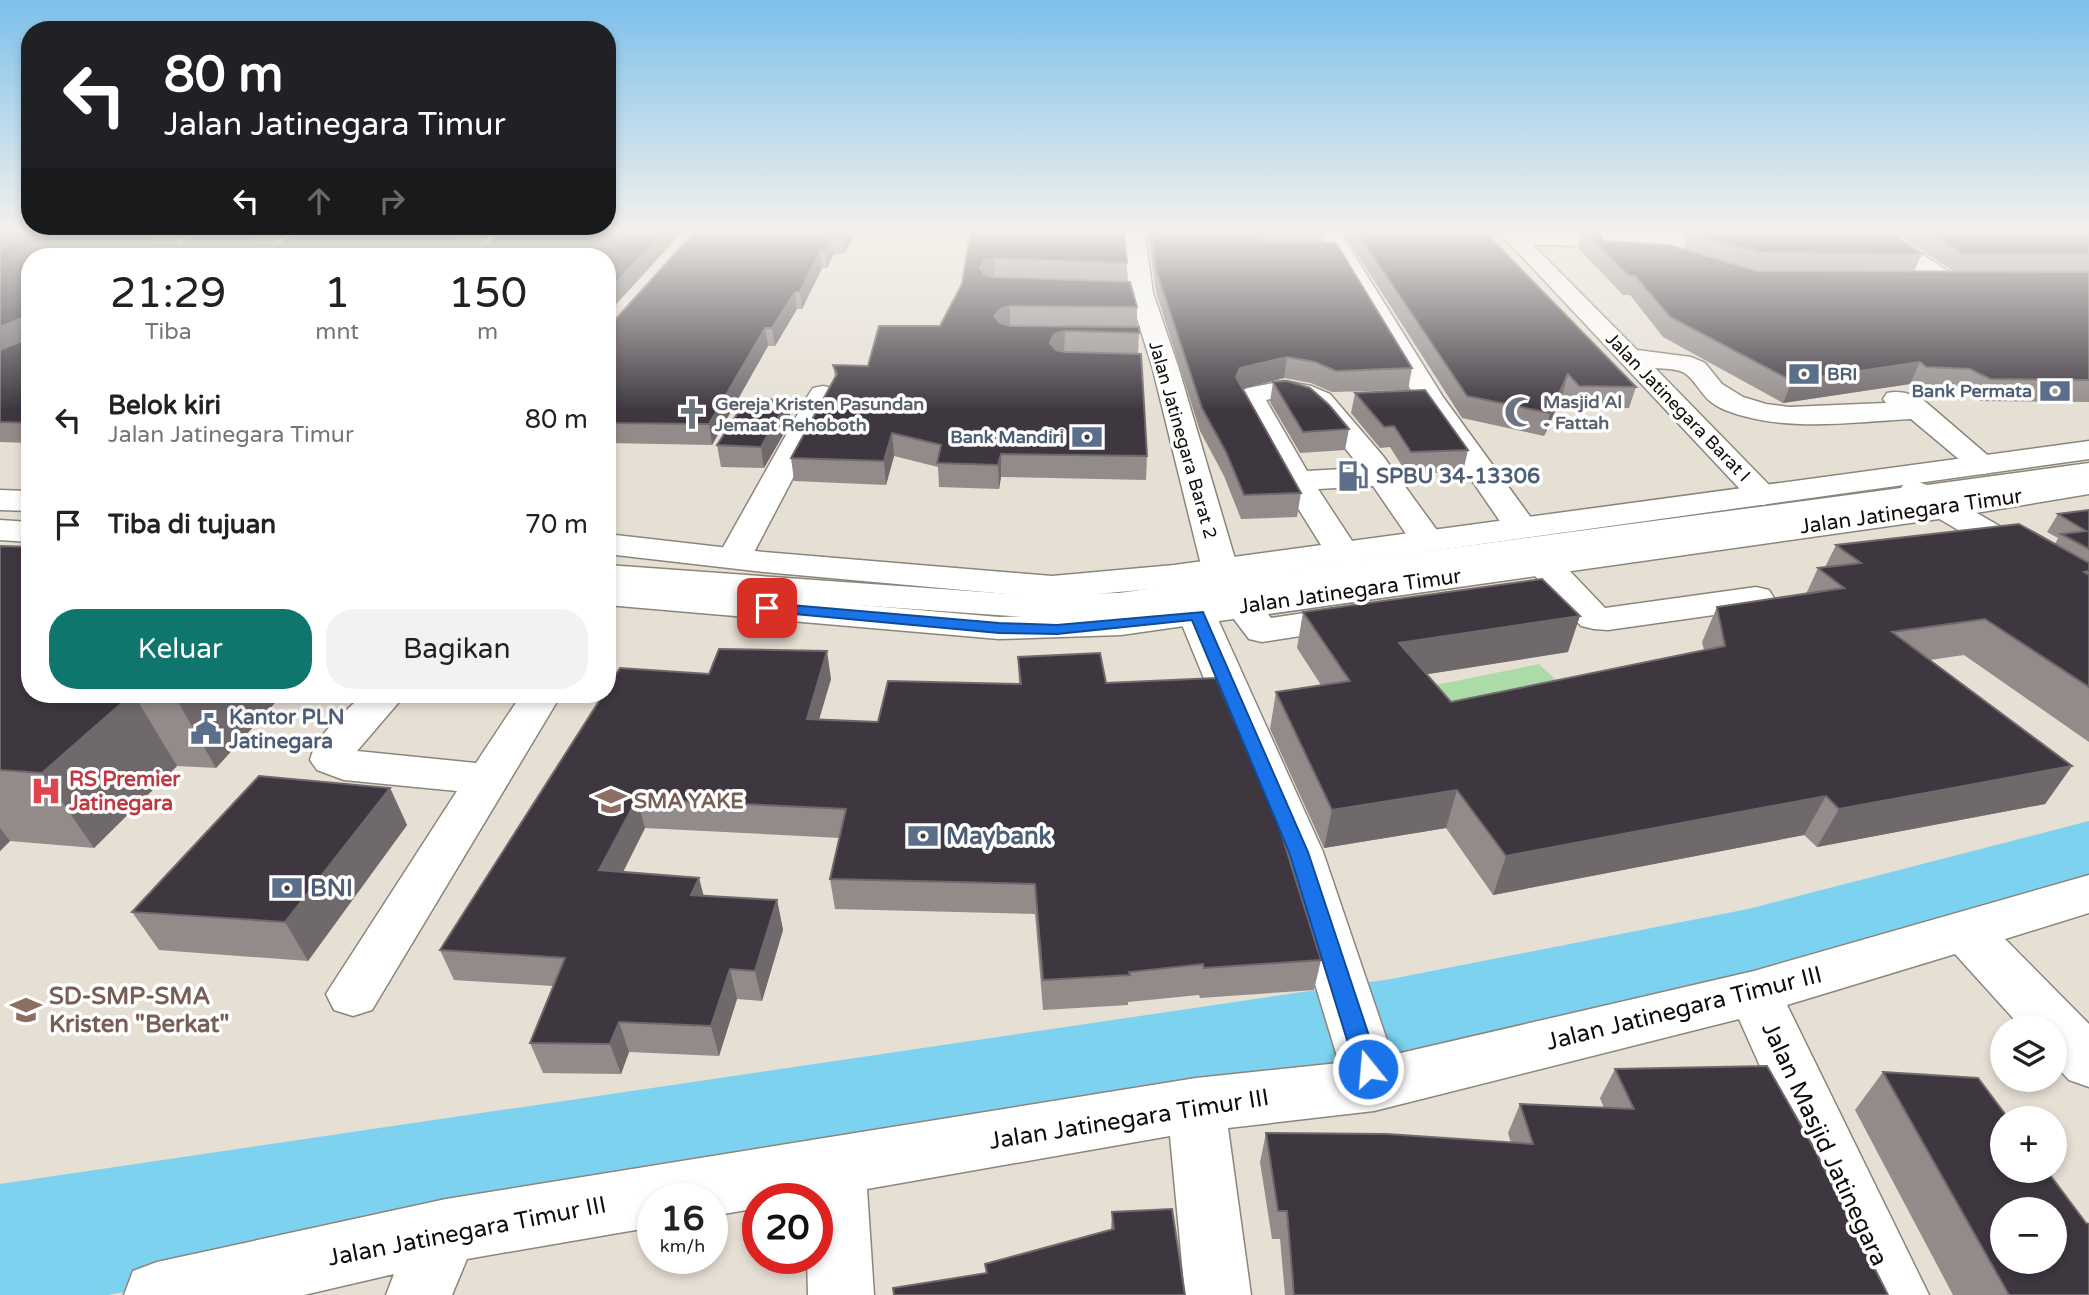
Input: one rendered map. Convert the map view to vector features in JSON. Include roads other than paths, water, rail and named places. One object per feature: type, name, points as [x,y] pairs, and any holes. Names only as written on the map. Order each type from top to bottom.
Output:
[{"type":"street","name":"Jalan Jatinegara Barat 2","points":[[1127,289],[1220,569]]},
{"type":"street","points":[[1361,289],[1417,399],[1520,526]]},
{"type":"street","name":"Jalan Jatinegara Barat I","points":[[1564,289],[1763,495]]},
{"type":"street","points":[[1630,358],[1682,363],[1696,369],[1712,390],[1743,406],[1789,416],[1918,410],[1984,465]]},
{"type":"street","points":[[1343,553],[1297,481],[1250,397],[1260,392],[1281,389],[1299,391],[1337,403],[1348,430],[1427,540]]},
{"type":"street","points":[[734,558],[823,394]]},
{"type":"street","name":"Jalan Jatinegara Timur","points":[[616,595],[999,628],[1057,629],[1197,615],[1242,606],[1262,631],[1510,593],[1503,583],[1484,571],[1541,564],[1920,494],[1984,465],[2089,450]]},
{"type":"street","points":[[616,577],[1024,606],[1119,604],[2089,472]]},
{"type":"street","points":[[1297,481],[1381,476]]},
{"type":"street","name":"Jalan Jatinegara Timur","points":[[616,545],[1052,587],[1132,582],[1520,526],[1763,495],[1920,494],[2089,485]]},
{"type":"street","points":[[1920,494],[2089,592]]},
{"type":"street","points":[[0,500],[21,501]]},
{"type":"street","points":[[1541,564],[1554,574],[1594,618],[1608,619],[1756,598]]},
{"type":"street","points":[[1197,615],[1299,852],[1371,1077]]},
{"type":"street","points":[[378,703],[334,750],[332,760],[344,765],[488,779]]},
{"type":"street","points":[[353,994],[536,703]]},
{"type":"street","name":"Jalan Jatinegara Timur III","points":[[157,1295],[446,1231],[1371,1077],[1754,993],[2089,894]]},
{"type":"street","points":[[1964,930],[2089,1062]]},
{"type":"street","name":"Jalan Masjid Jatinegara","points":[[1754,993],[1896,1295]]},
{"type":"street","points":[[1196,1105],[1218,1295]]},
{"type":"street","points":[[835,1167],[841,1295]]},
{"type":"street","points":[[419,1295],[446,1231]]},
{"type":"waterway","points":[[0,1249],[1391,1026],[1748,951],[2089,856]]},
{"type":"place","name":"BRI","points":[[1804,374]]},
{"type":"place","name":"Bank Permata","points":[[2055,391]]},
{"type":"place","name":"Masjid Al - Fattah","points":[[1520,412]]},
{"type":"place","name":"Gereja Kristen Pasundan Jemaat Rehoboth","points":[[692,414]]},
{"type":"place","name":"Bank Mandiri","points":[[1087,437]]},
{"type":"place","name":"SPBU 34-13306","points":[[1353,476]]},
{"type":"place","name":"Kantor PLN Jatinegara","points":[[206,729]]},
{"type":"place","name":"RS Premier Jatinegara","points":[[46,791]]},
{"type":"place","name":"SMA YAKE","points":[[611,801]]},
{"type":"place","name":"Maybank","points":[[923,836]]},
{"type":"place","name":"BNI","points":[[287,888]]},
{"type":"place","name":"SD-SMP-SMA Kristen \"Berkat\"","points":[[26,1010]]}]
